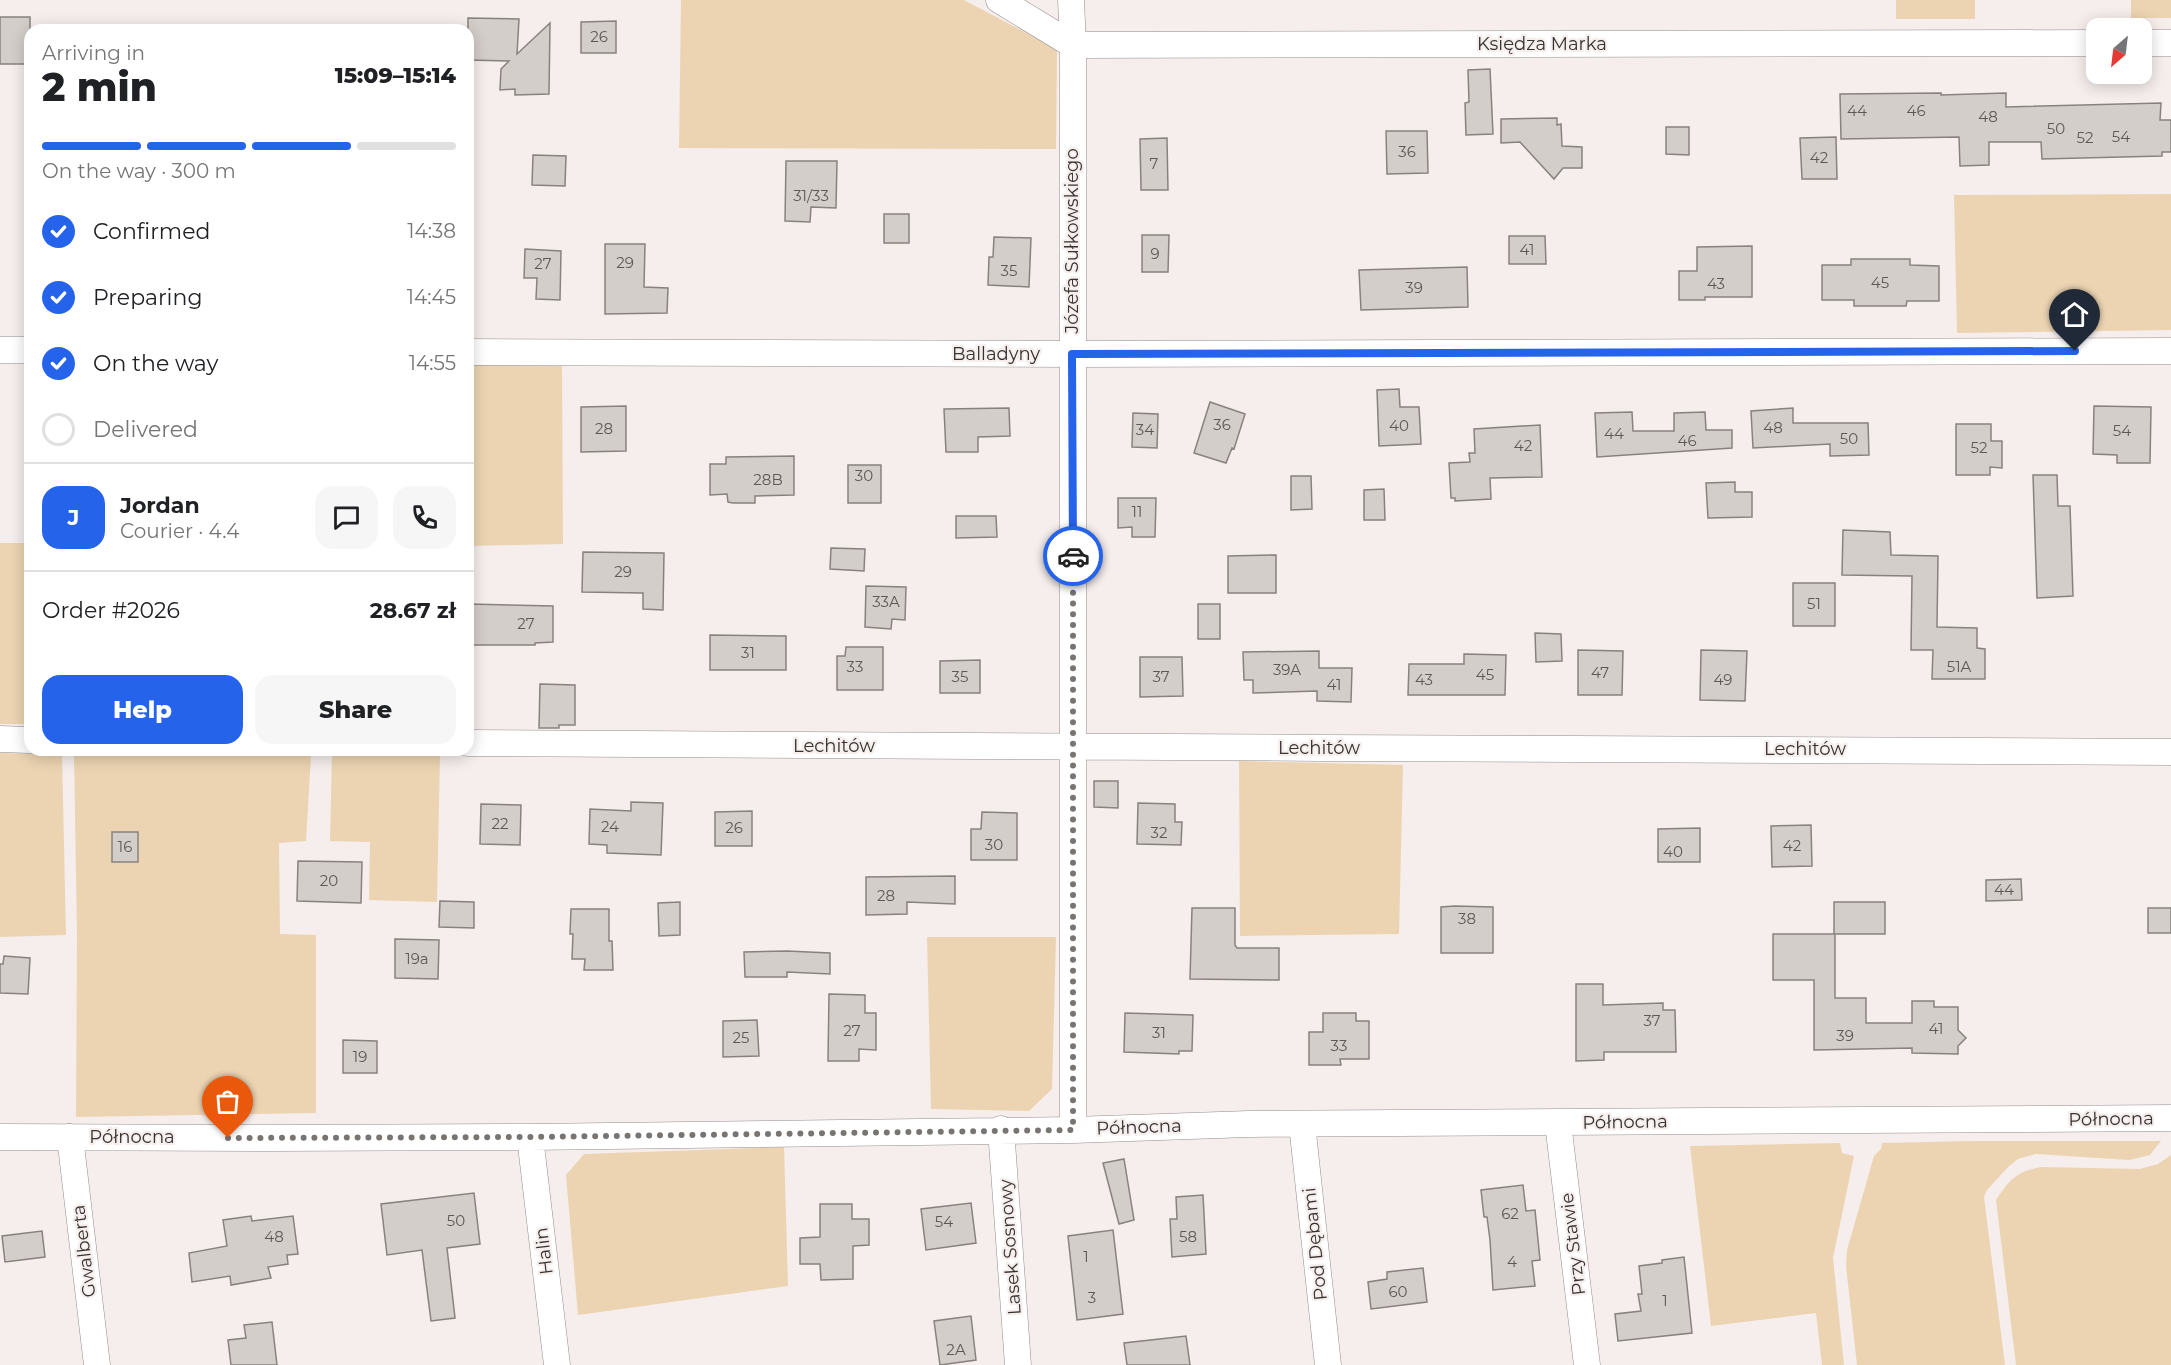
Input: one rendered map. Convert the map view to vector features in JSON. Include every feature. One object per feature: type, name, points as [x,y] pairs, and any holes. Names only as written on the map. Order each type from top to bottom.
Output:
[{"type":"street","points":[[999,0],[1073,45]]},
{"type":"street","name":"Józefa Sułkowskiego","points":[[1071,0],[1073,45],[1073,1130]]},
{"type":"street","name":"Księdza Marka","points":[[1073,45],[2086,43]]},
{"type":"street","points":[[2152,43],[2171,43]]},
{"type":"street","points":[[0,350],[24,350]]},
{"type":"street","name":"Balladyny","points":[[474,351],[1072,354],[2171,351]]},
{"type":"street","points":[[0,739],[24,740]]},
{"type":"street","name":"Lechitów","points":[[474,743],[2171,752]]},
{"type":"street","name":"Północna","points":[[0,1137],[530,1137],[1001,1129],[1073,1130],[1302,1124],[2171,1118]]},
{"type":"street","name":"Przy Stawie","points":[[1558,1123],[1587,1365]]},
{"type":"street","name":"Pod Dębami","points":[[1302,1124],[1328,1365]]},
{"type":"street","name":"Lasek Sosnowy","points":[[1001,1129],[1018,1365]]},
{"type":"street","name":"Gwalberta","points":[[70,1137],[98,1365]]},
{"type":"street","name":"Halin","points":[[530,1137],[557,1365]]},
{"type":"shaded area","points":[[681,0],[964,0],[1057,49],[1056,149],[679,148]]},
{"type":"shaded area","points":[[1896,0],[1975,0],[1975,19],[1896,19]]},
{"type":"shaded area","points":[[2131,0],[2171,0],[2171,18],[2131,18]]},
{"type":"shaded area","points":[[2171,194],[2171,330],[1957,333],[1954,195]]},
{"type":"shaded area","points":[[474,363],[562,366],[563,544],[474,546]]},
{"type":"shaded area","points":[[0,543],[24,543],[24,724],[0,724]]},
{"type":"shaded area","points":[[0,753],[24,753],[24,756],[62,756],[66,935],[0,937]]},
{"type":"shaded area","points":[[74,756],[311,756],[306,841],[279,843],[280,934],[316,935],[316,1113],[76,1117],[77,935]]},
{"type":"shaded area","points":[[332,756],[440,756],[437,902],[369,900],[370,842],[330,841]]},
{"type":"shaded area","points":[[1239,761],[1403,765],[1399,934],[1240,936]]},
{"type":"shaded area","points":[[927,937],[1056,937],[1052,1089],[1029,1111],[931,1109]]},
{"type":"shaded area","points":[[2161,1141],[2150,1155],[2129,1160],[2036,1154],[2018,1159],[1987,1190],[1984,1197],[2005,1365],[1857,1365],[1846,1266],[1847,1250],[1874,1156],[1881,1149],[1882,1143]]},
{"type":"shaded area","points":[[1840,1143],[1842,1153],[1854,1156],[1833,1258],[1844,1365],[1822,1365],[1816,1313],[1711,1326],[1690,1146]]},
{"type":"shaded area","points":[[784,1147],[788,1286],[578,1315],[566,1175],[584,1154]]},
{"type":"shaded area","points":[[2171,1155],[2171,1365],[2016,1365],[1996,1200],[2001,1193],[2020,1174],[2041,1167],[2140,1169],[2158,1164]]},
{"type":"building","points":[[0,17],[30,17],[30,24],[24,24],[24,64],[0,64]]},
{"type":"building","points":[[468,18],[519,19],[517,54],[550,23],[549,94],[515,95],[515,89],[500,90],[501,69],[509,61],[474,60],[474,24],[468,24]]},
{"type":"building","points":[[616,21],[616,53],[581,53],[581,22]]},
{"type":"building","points":[[1490,69],[1493,134],[1466,135],[1465,103],[1469,102],[1468,70]]},
{"type":"building","points":[[1941,93],[1941,95],[2006,93],[2006,107],[2161,103],[2160,120],[2171,120],[2171,152],[2162,152],[2162,156],[2042,159],[2041,142],[1989,142],[1989,165],[1960,166],[1959,137],[1841,139],[1840,94]]},
{"type":"building","points":[[1557,118],[1557,125],[1561,124],[1562,146],[1582,147],[1582,168],[1563,168],[1554,179],[1520,142],[1501,143],[1501,119]]},
{"type":"building","points":[[1666,127],[1689,127],[1689,155],[1666,154]]},
{"type":"building","points":[[1386,131],[1427,131],[1428,173],[1387,174]]},
{"type":"building","points":[[1836,137],[1837,179],[1802,179],[1800,138]]},
{"type":"building","points":[[1167,138],[1168,190],[1141,190],[1140,139]]},
{"type":"building","points":[[533,155],[566,156],[565,186],[532,185]]},
{"type":"building","points":[[786,161],[837,161],[836,208],[811,207],[810,222],[785,221]]},
{"type":"building","points":[[884,214],[909,214],[909,243],[884,243]]},
{"type":"building","points":[[1142,235],[1169,235],[1168,272],[1142,272]]},
{"type":"building","points":[[1509,236],[1545,236],[1546,264],[1509,264]]},
{"type":"building","points":[[994,237],[1031,238],[1029,287],[988,285],[989,257],[993,257]]},
{"type":"building","points":[[605,244],[645,244],[644,287],[668,288],[667,313],[605,314]]},
{"type":"building","points":[[1752,246],[1752,297],[1705,297],[1705,300],[1679,300],[1679,271],[1697,271],[1697,247]]},
{"type":"building","points":[[525,249],[561,251],[560,300],[536,299],[537,278],[524,278]]},
{"type":"building","points":[[1851,259],[1910,259],[1910,265],[1939,266],[1939,301],[1907,301],[1906,306],[1854,306],[1854,300],[1822,300],[1822,265],[1851,265]]},
{"type":"building","points":[[1467,267],[1468,307],[1361,310],[1359,270]]},
{"type":"building","points":[[1399,389],[1400,407],[1419,407],[1421,444],[1379,446],[1377,390]]},
{"type":"building","points":[[1210,402],[1245,414],[1234,449],[1232,448],[1226,463],[1194,453]]},
{"type":"building","points":[[626,406],[626,451],[581,452],[581,407]]},
{"type":"building","points":[[2094,406],[2151,407],[2150,463],[2117,463],[2117,455],[2093,454]]},
{"type":"building","points":[[1009,408],[1010,436],[978,437],[978,452],[946,452],[944,409]]},
{"type":"building","points":[[1793,408],[1793,423],[1868,423],[1869,455],[1830,456],[1830,444],[1753,448],[1751,411]]},
{"type":"building","points":[[1632,412],[1633,431],[1674,431],[1674,413],[1705,412],[1706,430],[1732,430],[1732,448],[1597,457],[1595,413]]},
{"type":"building","points":[[1133,413],[1158,414],[1157,448],[1132,447]]},
{"type":"building","points":[[1956,424],[1991,424],[1991,441],[2002,441],[2002,468],[1990,467],[1990,475],[1956,475]]},
{"type":"building","points":[[1540,425],[1542,477],[1490,478],[1491,499],[1455,501],[1455,498],[1451,498],[1449,463],[1470,462],[1469,453],[1475,453],[1474,429]]},
{"type":"building","points":[[794,456],[794,495],[755,496],[755,503],[733,503],[728,502],[727,494],[710,495],[710,464],[726,464],[726,457]]},
{"type":"building","points":[[848,465],[881,465],[881,503],[848,503]]},
{"type":"building","points":[[2033,475],[2057,475],[2058,506],[2070,506],[2073,596],[2037,598]]},
{"type":"building","points":[[1291,476],[1311,476],[1312,509],[1291,510]]},
{"type":"building","points":[[1735,482],[1735,492],[1752,492],[1752,517],[1708,518],[1706,483]]},
{"type":"building","points":[[1384,489],[1385,520],[1364,520],[1364,490]]},
{"type":"building","points":[[1118,498],[1156,498],[1155,537],[1132,537],[1132,527],[1118,528]]},
{"type":"building","points":[[956,516],[996,516],[997,537],[956,538]]},
{"type":"building","points":[[1843,530],[1890,532],[1891,555],[1938,556],[1937,627],[1977,628],[1977,648],[1985,649],[1985,679],[1932,679],[1933,650],[1911,650],[1912,576],[1842,575]]},
{"type":"building","points":[[831,548],[865,549],[864,571],[830,569]]},
{"type":"building","points":[[583,552],[664,553],[663,610],[643,609],[643,593],[582,592]]},
{"type":"building","points":[[1276,555],[1276,593],[1228,593],[1228,556]]},
{"type":"building","points":[[1793,583],[1835,583],[1835,626],[1793,626]]},
{"type":"building","points":[[866,586],[906,587],[905,620],[892,619],[891,629],[865,627]]},
{"type":"building","points":[[474,604],[553,606],[553,642],[535,643],[535,645],[474,645]]},
{"type":"building","points":[[1198,604],[1220,604],[1220,639],[1198,639]]},
{"type":"building","points":[[1535,633],[1561,634],[1562,661],[1536,662]]},
{"type":"building","points":[[710,635],[786,636],[786,670],[710,670]]},
{"type":"building","points":[[846,647],[883,647],[883,690],[837,690],[837,656],[845,656]]},
{"type":"building","points":[[1578,650],[1623,651],[1622,695],[1578,695]]},
{"type":"building","points":[[1701,650],[1747,651],[1745,701],[1700,700]]},
{"type":"building","points":[[1319,651],[1319,668],[1352,668],[1351,702],[1317,701],[1317,691],[1253,693],[1253,680],[1244,680],[1243,652]]},
{"type":"building","points":[[1464,654],[1506,655],[1505,695],[1408,695],[1409,664],[1464,664]]},
{"type":"building","points":[[1140,657],[1182,657],[1183,696],[1140,697]]},
{"type":"building","points":[[980,660],[980,693],[940,693],[940,661]]},
{"type":"building","points":[[540,684],[575,685],[575,725],[539,728]]},
{"type":"building","points":[[1094,781],[1118,781],[1118,808],[1094,807]]},
{"type":"building","points":[[631,802],[663,803],[661,855],[607,853],[607,845],[589,844],[590,809],[631,811]]},
{"type":"building","points":[[1138,803],[1175,804],[1175,822],[1182,822],[1181,845],[1137,844]]},
{"type":"building","points":[[481,804],[521,805],[520,845],[480,844]]},
{"type":"building","points":[[752,811],[752,846],[715,846],[715,812]]},
{"type":"building","points":[[982,812],[1017,813],[1017,860],[971,860],[971,829],[981,829]]},
{"type":"building","points":[[1811,825],[1812,866],[1772,867],[1771,826]]},
{"type":"building","points":[[1700,828],[1700,862],[1658,862],[1658,829]]},
{"type":"building","points":[[112,832],[138,832],[138,862],[112,862]]},
{"type":"building","points":[[298,861],[362,862],[361,903],[297,901]]},
{"type":"building","points":[[955,876],[955,904],[907,902],[907,914],[866,915],[866,877]]},
{"type":"building","points":[[2021,879],[2022,900],[1986,901],[1986,880]]},
{"type":"building","points":[[440,901],[474,902],[474,928],[439,927]]},
{"type":"building","points":[[680,902],[680,935],[659,936],[658,903]]},
{"type":"building","points":[[1834,902],[1885,902],[1885,934],[1835,934],[1835,998],[1866,998],[1866,1023],[1912,1023],[1912,1001],[1934,1001],[1934,1007],[1958,1007],[1958,1030],[1966,1038],[1958,1046],[1958,1054],[1912,1053],[1912,1048],[1814,1050],[1814,980],[1773,980],[1773,934],[1834,934]]},
{"type":"building","points":[[1441,907],[1493,907],[1493,953],[1441,953]]},
{"type":"building","points":[[1192,908],[1235,908],[1235,945],[1237,948],[1279,948],[1279,980],[1190,979]]},
{"type":"building","points":[[2148,908],[2171,908],[2171,933],[2148,933]]},
{"type":"building","points":[[571,909],[609,909],[609,941],[612,941],[613,970],[584,970],[585,959],[572,959]]},
{"type":"building","points":[[395,939],[439,940],[438,979],[395,978]]},
{"type":"building","points":[[744,952],[830,953],[830,974],[787,972],[787,977],[745,977]]},
{"type":"building","points":[[4,956],[30,958],[28,994],[0,993],[0,964],[3,964]]},
{"type":"building","points":[[1576,984],[1603,984],[1603,1005],[1663,1003],[1663,1010],[1675,1010],[1676,1052],[1604,1052],[1604,1060],[1576,1061]]},
{"type":"building","points":[[829,994],[865,995],[865,1013],[876,1013],[876,1050],[859,1049],[859,1061],[828,1061]]},
{"type":"building","points":[[1125,1013],[1193,1015],[1192,1051],[1179,1051],[1179,1054],[1124,1052]]},
{"type":"building","points":[[1323,1013],[1356,1013],[1356,1021],[1369,1021],[1369,1059],[1340,1059],[1341,1065],[1309,1065],[1309,1032],[1323,1032]]},
{"type":"building","points":[[757,1020],[759,1056],[723,1057],[723,1021]]},
{"type":"building","points":[[343,1040],[377,1041],[377,1073],[343,1073]]},
{"type":"building","points":[[1124,1159],[1134,1220],[1119,1224],[1103,1163]]},
{"type":"building","points":[[1523,1185],[1526,1211],[1535,1210],[1540,1260],[1532,1261],[1535,1286],[1493,1290],[1490,1240],[1487,1217],[1484,1217],[1481,1190]]},
{"type":"building","points":[[474,1193],[480,1244],[447,1248],[455,1318],[431,1321],[422,1250],[387,1255],[381,1204]]},
{"type":"building","points":[[1203,1195],[1206,1254],[1172,1257],[1170,1219],[1177,1219],[1176,1197]]},
{"type":"building","points":[[971,1203],[976,1243],[926,1250],[921,1209]]},
{"type":"building","points":[[820,1204],[852,1204],[852,1219],[869,1219],[869,1245],[853,1246],[853,1279],[821,1280],[820,1264],[800,1264],[800,1238],[820,1237]]},
{"type":"building","points":[[251,1216],[252,1221],[293,1216],[298,1254],[287,1255],[288,1264],[268,1267],[271,1278],[231,1285],[230,1276],[192,1282],[189,1253],[227,1246],[223,1220]]},
{"type":"building","points":[[1113,1230],[1123,1314],[1077,1320],[1068,1236]]},
{"type":"building","points":[[42,1231],[45,1257],[5,1262],[2,1236]]},
{"type":"building","points":[[1684,1257],[1692,1333],[1618,1341],[1615,1314],[1641,1311],[1638,1294],[1642,1294],[1639,1266]]},
{"type":"building","points":[[1423,1268],[1427,1302],[1371,1309],[1368,1282],[1387,1279],[1387,1272]]},
{"type":"building","points":[[971,1316],[976,1360],[940,1365],[934,1321]]},
{"type":"building","points":[[272,1322],[277,1365],[231,1365],[228,1340],[246,1338],[244,1325]]},
{"type":"building","points":[[1186,1336],[1190,1365],[1127,1365],[1124,1343]]},
{"type":"way so far","points":[[228,1138],[530,1137],[1001,1129],[1073,1130],[1073,556]]},
{"type":"route","points":[[1073,556],[1072,354],[2075,351]]}]
